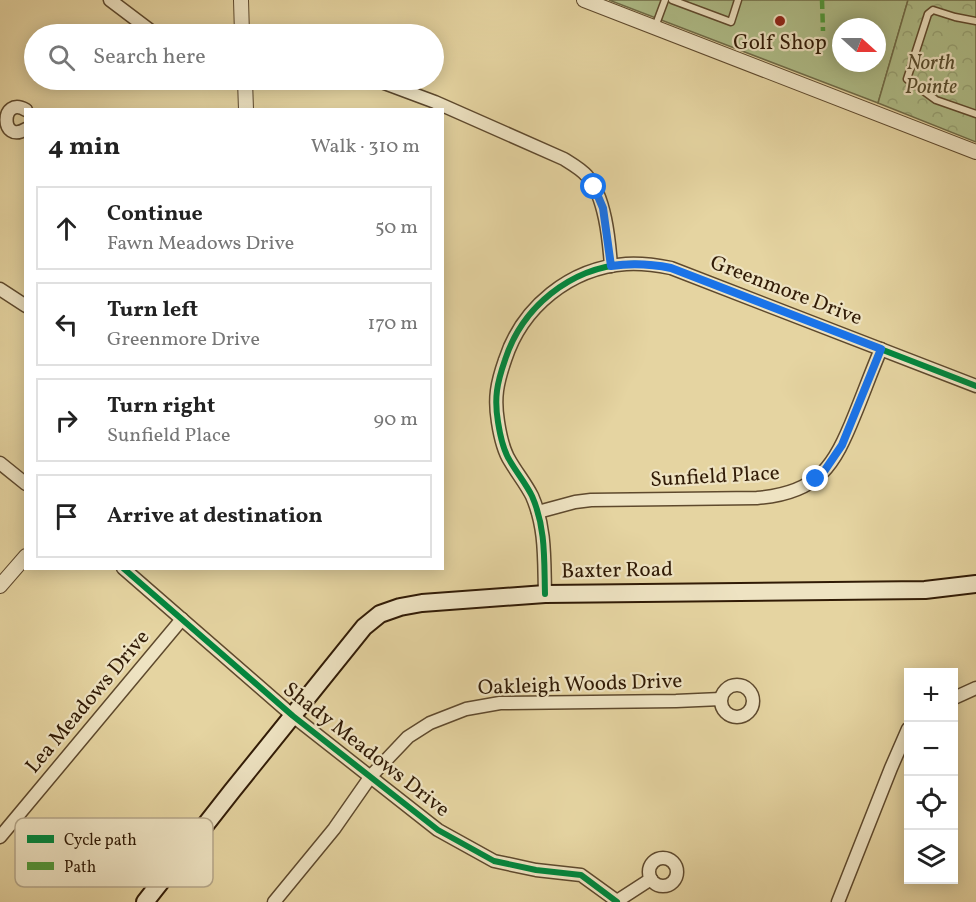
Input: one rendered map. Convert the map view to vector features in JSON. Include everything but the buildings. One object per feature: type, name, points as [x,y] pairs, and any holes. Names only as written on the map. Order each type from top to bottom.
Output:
[{"type":"main road","name":"Baxter Road","points":[[212,818],[364,627],[380,614],[400,607],[422,603],[545,594],[925,590],[976,586]]},
{"type":"main road","name":"Baxter Road","points":[[145,902],[157,887]]},
{"type":"street","points":[[110,0],[142,24]]},
{"type":"street","points":[[240,0],[241,24]]},
{"type":"street","points":[[585,0],[599,3],[976,152]]},
{"type":"street","points":[[246,90],[246,108]]},
{"type":"street","points":[[398,90],[434,106]]},
{"type":"street","points":[[24,109],[13,107],[4,119],[7,127],[14,132],[24,130]]},
{"type":"street","points":[[444,110],[564,159],[587,175],[603,208],[611,266]]},
{"type":"street","name":"Greenmore Drive","points":[[545,594],[544,540],[538,512],[531,494],[508,459],[502,442],[496,405],[497,386],[516,334],[545,297],[576,277],[611,266],[627,264],[653,264],[671,268],[976,386]]},
{"type":"street","points":[[0,289],[24,305]]},
{"type":"street","name":"Sunfield Place","points":[[538,512],[591,500],[758,498],[792,492],[816,479],[838,452],[881,349]]},
{"type":"street","points":[[0,463],[24,482]]},
{"type":"street","points":[[0,586],[24,558]]},
{"type":"street","name":"Shady Meadows Drive","points":[[125,570],[293,716],[438,830],[494,861],[536,870],[581,875],[617,902]]},
{"type":"street","name":"Lea Meadows Drive","points":[[16,818],[182,619]]},
{"type":"street","points":[[958,696],[976,688]]},
{"type":"street","name":"Oakleigh Woods Drive","points":[[274,902],[334,829],[371,776],[408,737],[430,723],[466,709],[500,703],[721,699]]},
{"type":"street","points":[[838,902],[904,740]]},
{"type":"street","name":"Lea Meadows Drive","points":[[0,837],[15,819]]},
{"type":"street","points":[[617,902],[651,879]]},
{"type":"lane","points":[[655,27],[665,0]]},
{"type":"lane","points":[[672,0],[731,21],[738,0]]},
{"type":"lane","points":[[976,21],[933,10],[928,14],[907,79],[942,103],[976,114]]},
{"type":"green space","points":[[609,0],[908,0],[878,103]]},
{"type":"green space","name":"North Pointe","points":[[908,0],[976,0],[976,142],[878,103]]},
{"type":"marked path","points":[[822,0],[823,31]]},
{"type":"cycle path","points":[[545,594],[540,520],[532,496],[504,447],[497,413],[497,391],[505,360],[523,323],[551,294],[586,273],[626,264],[648,264],[671,268],[976,386]]},
{"type":"cycle path","points":[[125,570],[293,716],[438,830],[494,861],[536,870],[581,875],[617,902]]},
{"type":"place","name":"Golf Shop","points":[[780,21]]},
{"type":"route","points":[[594,187],[603,208],[611,266],[653,264],[671,268],[881,349],[842,445],[834,459],[816,479]]}]
